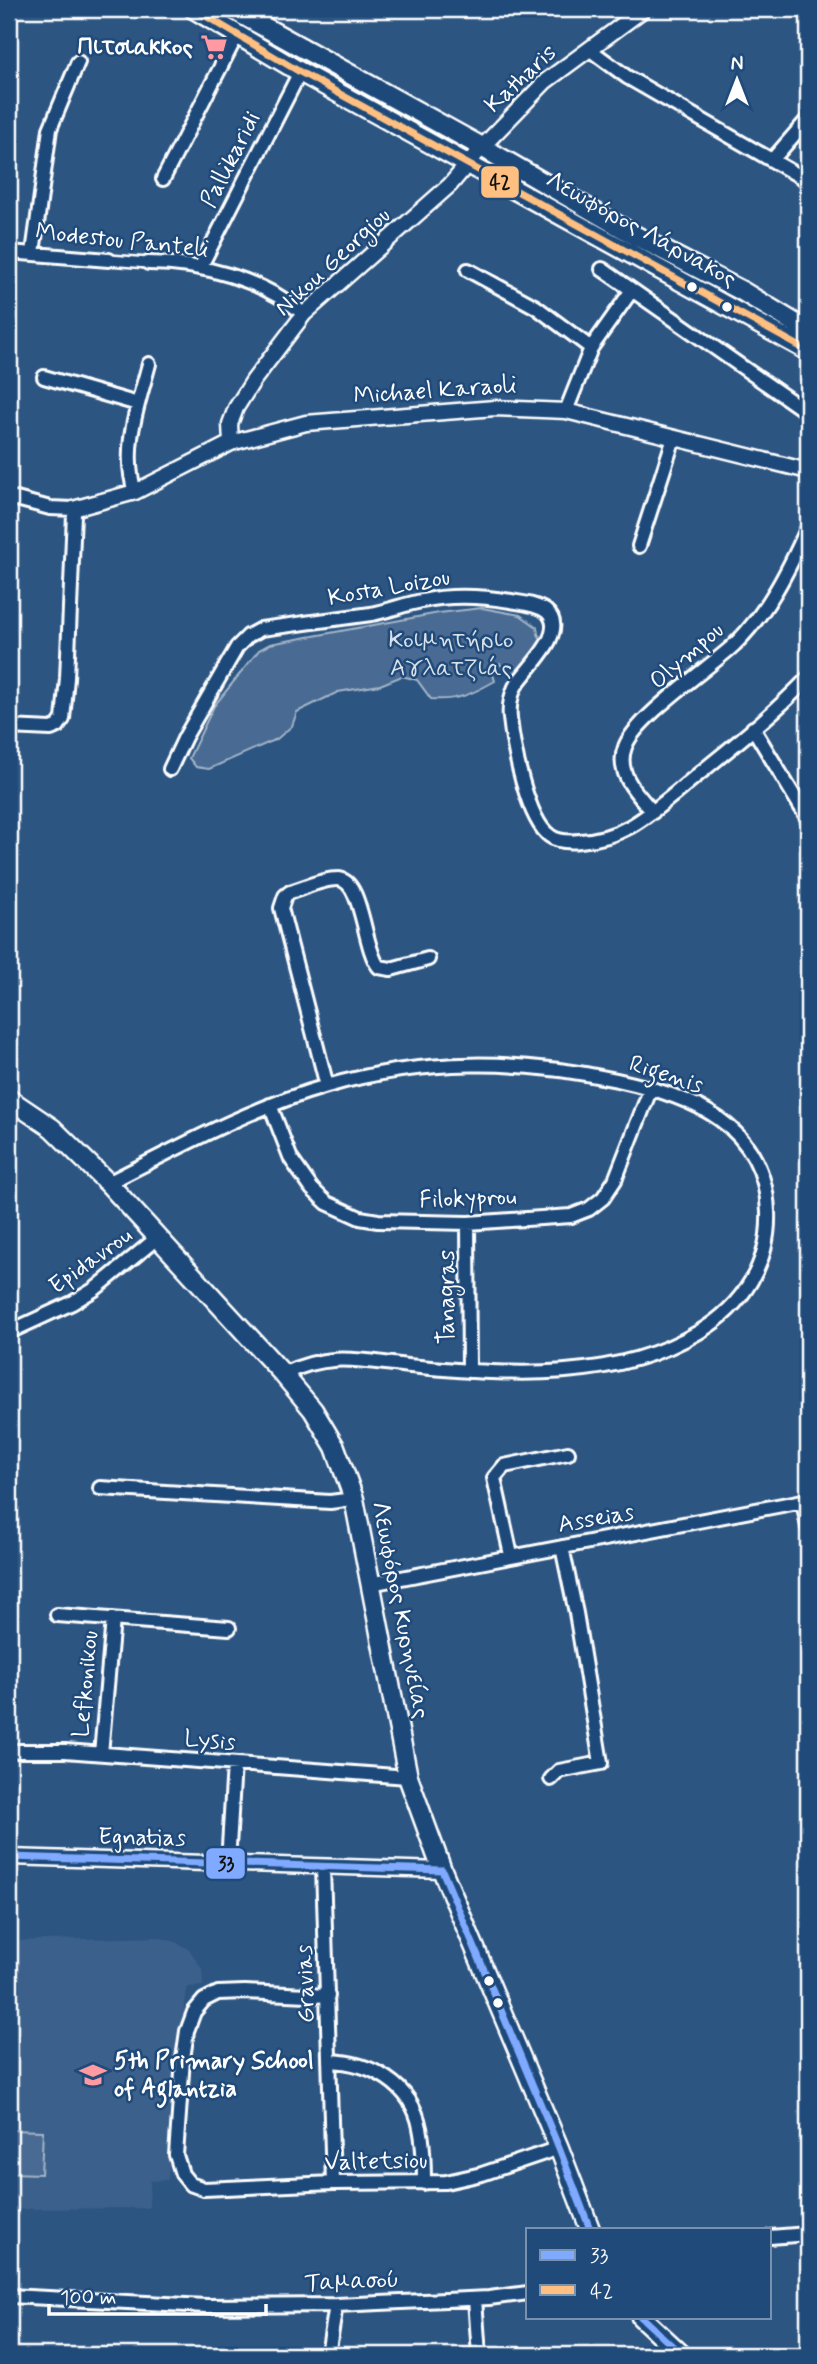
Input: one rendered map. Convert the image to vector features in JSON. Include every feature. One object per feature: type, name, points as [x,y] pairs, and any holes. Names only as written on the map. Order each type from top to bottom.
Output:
[{"type":"main road","name":"Λεωφόρος Λάρνακος","points":[[194,9],[300,72],[808,351]]},
{"type":"main road","name":"Λεωφόρος Λάρνακος","points":[[232,9],[260,15],[636,236],[742,291],[808,331]]},
{"type":"main road","name":"Λεωφόρος Κυρηνείας","points":[[11,1095],[52,1128],[108,1182],[283,1374],[313,1410],[335,1447],[354,1499],[408,1777],[442,1870],[559,2148],[590,2228]]},
{"type":"main road","points":[[642,2318],[682,2355]]},
{"type":"street","name":"Katharis","points":[[470,164],[482,147],[546,81],[643,9]]},
{"type":"street","points":[[163,179],[237,34]]},
{"type":"street","points":[[589,48],[627,77],[808,181]]},
{"type":"street","points":[[33,253],[50,129],[78,62]]},
{"type":"street","name":"Pallikaridi","points":[[200,268],[300,72]]},
{"type":"street","points":[[773,159],[808,119]]},
{"type":"street","name":"Nikou Georgiou","points":[[231,443],[230,424],[236,408],[304,314],[450,185],[470,164]]},
{"type":"street","name":"Modestou Panteli","points":[[9,252],[200,268],[226,274],[257,286],[304,314]]},
{"type":"street","points":[[602,269],[808,413]]},
{"type":"street","points":[[468,270],[536,307],[591,348]]},
{"type":"street","points":[[566,411],[591,348],[632,290]]},
{"type":"street","points":[[135,492],[130,467],[130,446],[149,364]]},
{"type":"street","points":[[44,377],[138,404]]},
{"type":"street","name":"Michael Karaoli","points":[[74,509],[135,492],[231,443],[306,424],[399,414],[495,408],[566,411],[808,471]]},
{"type":"street","points":[[639,547],[674,438]]},
{"type":"street","points":[[9,497],[50,508],[74,509],[62,719],[58,726],[51,729],[9,727]]},
{"type":"street","name":"Olympou","points":[[653,812],[627,781],[622,763],[625,747],[633,733],[650,715],[735,644],[750,628],[789,569],[808,527]]},
{"type":"street","name":"Kosta Loizou","points":[[170,769],[225,665],[237,646],[248,636],[261,629],[375,613],[422,600],[450,596],[481,596],[532,604],[546,611],[553,624],[552,635],[540,655],[516,685],[511,698],[510,716],[528,804],[541,827],[551,837],[562,841],[594,840],[611,837],[626,830],[653,812],[808,678]]},
{"type":"street","points":[[753,728],[808,819]]},
{"type":"street","points":[[327,1086],[281,908],[285,896],[290,892],[334,879],[345,880],[353,888],[369,952],[379,967],[391,969],[428,959]]},
{"type":"street","name":"Rigenis","points":[[108,1182],[226,1124],[270,1105],[327,1086],[399,1069],[469,1063],[527,1065],[581,1072],[651,1088],[691,1102],[716,1116],[732,1128],[756,1160],[766,1192],[768,1230],[761,1262],[740,1300],[729,1312],[698,1333],[652,1354],[613,1365],[580,1370],[468,1371],[347,1358],[317,1361],[283,1374]]},
{"type":"street","name":"Filokyprou","points":[[270,1105],[291,1159],[312,1189],[327,1203],[360,1218],[378,1221],[468,1223],[570,1216],[589,1209],[603,1198],[615,1180],[651,1088]]},
{"type":"street","name":"Tanagras","points":[[468,1223],[468,1371]]},
{"type":"street","name":"Epidavrou","points":[[9,1332],[72,1303],[95,1289],[157,1238]]},
{"type":"street","points":[[511,1555],[494,1478],[504,1466],[568,1453]]},
{"type":"street","points":[[100,1488],[330,1502],[354,1499]]},
{"type":"street","name":"Asseias","points":[[370,1584],[803,1501],[808,1527]]},
{"type":"street","points":[[551,1779],[559,1771],[601,1763],[562,1547]]},
{"type":"street","name":"Lefkonikou","points":[[57,1615],[229,1628]]},
{"type":"street","name":"Lefkonikou","points":[[101,1754],[113,1619]]},
{"type":"street","name":"Lysis","points":[[9,1751],[65,1751],[408,1777]]},
{"type":"street","points":[[228,1863],[234,1764]]},
{"type":"street","name":"Egnatias","points":[[9,1857],[442,1870]]},
{"type":"street","name":"Gravias","points":[[323,1867],[333,2183]]},
{"type":"street","name":"Valtetsiou","points":[[328,1996],[218,1993],[204,2000],[194,2012],[187,2031],[183,2059],[176,2155],[182,2174],[190,2184],[204,2189],[333,2183],[446,2182],[482,2174],[559,2148]]},
{"type":"street","points":[[330,2061],[349,2062],[372,2069],[391,2080],[408,2099],[420,2125],[424,2183]]},
{"type":"street","points":[[772,2237],[808,2234]]},
{"type":"street","name":"Ταμασού","points":[[9,2296],[174,2306],[336,2305],[475,2299],[526,2293]]},
{"type":"street","points":[[475,2299],[479,2355]]},
{"type":"street","points":[[328,2355],[336,2305]]},
{"type":"shaded area","name":"5th Primary School of Aglantzia","points":[[157,1937],[189,1949],[202,1969],[203,1986],[187,1987],[168,2180],[150,2181],[149,2208],[9,2209],[9,1941]]},
{"type":"green space","name":"Κοιμητήριο Αγλατζιάς","points":[[482,608],[520,615],[537,627],[543,643],[518,672],[509,674],[500,664],[491,668],[495,681],[472,693],[449,699],[431,699],[417,680],[402,676],[380,685],[338,692],[297,712],[292,726],[277,739],[209,769],[196,767],[189,758],[214,706],[259,650],[270,644],[439,613]]},
{"type":"green space","points":[[9,2130],[43,2131],[41,2174],[9,2173]]},
{"type":"transit line","name":"42","points":[[194,9],[300,72],[808,351]]},
{"type":"transit line","name":"33","points":[[9,1857],[442,1870]]},
{"type":"transit line","name":"33","points":[[442,1870],[559,2148],[590,2228]]},
{"type":"transit line","name":"33","points":[[642,2318],[682,2355]]},
{"type":"place","name":"Πιτσιακκος","points":[[214,47]]},
{"type":"place","name":"5th Primary School of Aglantzia","points":[[93,2075]]}]
